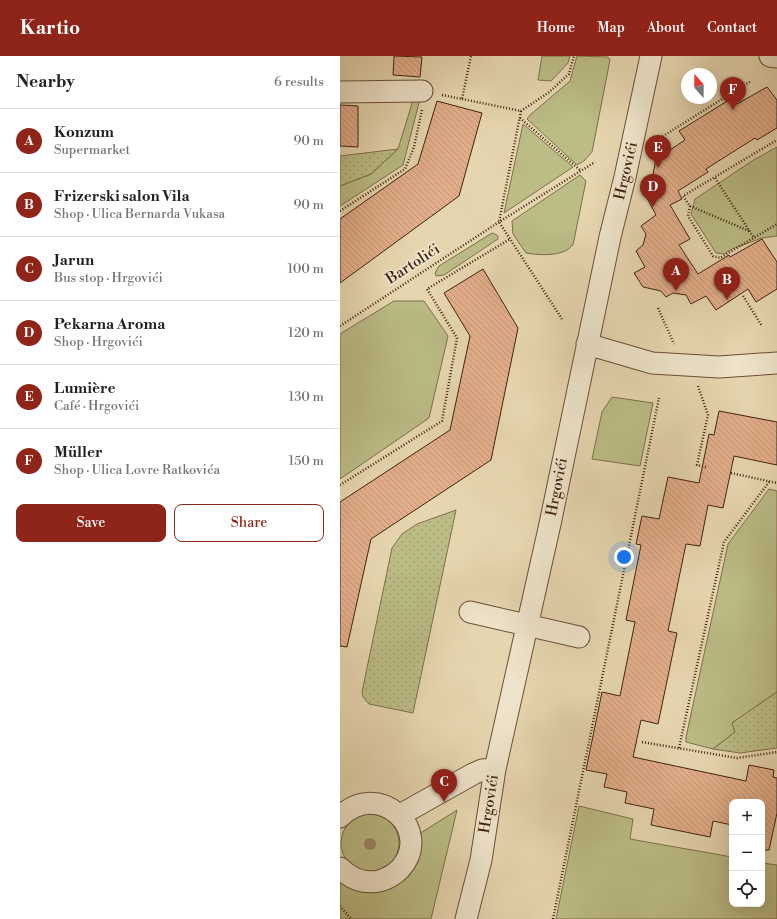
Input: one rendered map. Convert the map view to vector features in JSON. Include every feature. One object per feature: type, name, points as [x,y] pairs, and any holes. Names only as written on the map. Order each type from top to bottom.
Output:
[{"type":"street","name":"Hrgovići","points":[[466,919],[480,860],[495,769],[550,524],[587,344],[651,56]]},
{"type":"street","points":[[770,56],[777,57]]},
{"type":"street","points":[[340,92],[428,97]]},
{"type":"street","points":[[587,344],[652,364],[719,367],[777,363]]},
{"type":"street","points":[[470,612],[578,637]]},
{"type":"street","points":[[400,815],[473,774],[482,770],[495,769]]},
{"type":"street","points":[[340,817],[356,805],[368,802],[379,803],[385,805],[400,815],[407,826],[410,838],[409,851],[404,864],[396,873],[384,880],[371,882],[358,880],[346,874],[340,868]]},
{"type":"path","points":[[462,99],[470,56]]},
{"type":"path","points":[[562,319],[499,222],[521,111],[548,92],[569,74],[574,56]]},
{"type":"path","points":[[660,138],[751,81]]},
{"type":"path","points":[[340,211],[406,169],[414,147],[428,97],[462,99],[521,111]]},
{"type":"path","points":[[520,117],[580,170]]},
{"type":"path","points":[[749,231],[690,206],[683,196],[777,140]]},
{"type":"path","name":"Bartolići","points":[[340,326],[499,222],[595,162]]},
{"type":"path","points":[[715,178],[754,238]]},
{"type":"path","points":[[690,206],[688,216],[714,256],[720,258],[777,224]]},
{"type":"path","points":[[340,485],[442,422],[457,338],[427,289],[510,239]]},
{"type":"path","points":[[743,296],[762,326]]},
{"type":"path","points":[[553,919],[659,398]]},
{"type":"path","points":[[704,401],[708,415],[697,465],[706,467]]},
{"type":"path","points":[[731,472],[777,483]]},
{"type":"path","points":[[679,748],[724,542],[769,482]]},
{"type":"path","points":[[642,742],[737,758],[777,752]]},
{"type":"path","points":[[340,906],[352,919]]},
{"type":"green space","points":[[542,56],[570,56],[568,63],[551,81],[538,80]]},
{"type":"green space","points":[[577,56],[608,57],[610,60],[592,152],[584,161],[577,165],[527,119],[570,81]]},
{"type":"green space","points":[[414,97],[420,99],[403,165],[340,206],[340,186],[371,174],[398,149]]},
{"type":"green space","points":[[523,124],[573,167],[504,213]]},
{"type":"green space","points":[[777,147],[777,236],[762,238],[732,249],[724,254],[716,253],[691,214],[695,199],[752,161]]},
{"type":"green space","points":[[398,149],[371,174],[340,186],[340,156]]},
{"type":"green space","points":[[580,175],[586,181],[573,245],[566,251],[556,254],[541,255],[526,253],[513,234],[512,221]]},
{"type":"green space","points":[[492,233],[498,236],[498,239],[444,275],[436,276],[435,273],[439,266]]},
{"type":"green space","points":[[394,301],[424,301],[448,336],[429,418],[340,479],[340,334]]},
{"type":"green space","points":[[612,397],[653,403],[640,466],[592,459],[602,412]]},
{"type":"green space","points":[[769,489],[777,491],[777,692],[732,723],[735,732],[713,749],[686,742],[728,544]]},
{"type":"green space","points":[[456,510],[413,713],[369,704],[363,697],[362,692],[392,548],[402,534],[417,524]]},
{"type":"green space","points":[[777,692],[777,748],[740,753],[713,749],[735,732],[732,723]]},
{"type":"green space","points":[[579,806],[633,819],[630,839],[729,856],[729,907],[765,907],[765,863],[777,865],[777,919],[556,919]]},
{"type":"green space","points":[[457,810],[431,919],[340,919],[340,880],[368,891],[397,885],[415,861],[419,834]]},
{"type":"green space","points":[[370,814],[381,816],[391,822],[397,832],[399,843],[397,854],[391,864],[381,870],[370,872],[359,870],[349,864],[343,854],[341,843],[343,832],[349,822],[359,816]]},
{"type":"building","points":[[394,56],[422,57],[420,77],[393,75]]},
{"type":"building","points":[[767,87],[777,100],[777,128],[757,140],[755,138],[706,169],[708,172],[678,191],[682,199],[670,205],[690,239],[679,245],[698,274],[729,255],[730,257],[762,239],[777,262],[777,289],[756,302],[748,289],[716,310],[706,296],[691,304],[686,295],[673,293],[666,297],[661,291],[643,287],[634,273],[645,267],[636,251],[643,245],[646,234],[641,226],[656,215],[647,198],[661,188],[653,174],[656,159],[685,140],[679,131],[732,98],[737,104]]},
{"type":"building","points":[[437,101],[482,113],[459,196],[340,283],[340,219],[418,164]]},
{"type":"building","points":[[340,105],[358,106],[358,147],[340,146]]},
{"type":"building","points":[[483,269],[518,328],[491,460],[371,539],[347,647],[340,646],[340,502],[450,430],[470,336],[444,293]]},
{"type":"building","points":[[719,411],[777,422],[777,465],[734,456],[723,508],[708,505],[700,546],[686,544],[668,631],[677,633],[658,724],[641,720],[633,757],[746,781],[749,765],[774,770],[773,777],[777,778],[777,813],[769,850],[765,850],[765,799],[729,799],[729,824],[713,821],[710,837],[651,825],[654,809],[625,803],[627,792],[604,787],[607,774],[586,770],[602,692],[620,696],[635,622],[626,620],[641,545],[636,544],[642,516],[659,519],[668,477],[699,483],[709,434],[714,435]]},
{"type":"place","name":"Müller","points":[[733,110]]},
{"type":"place","name":"Lumière","points":[[658,168]]},
{"type":"place","name":"Pekarna Aroma","points":[[653,207]]},
{"type":"place","name":"Konzum","points":[[676,291]]},
{"type":"place","name":"Frizerski salon Vila","points":[[727,300]]},
{"type":"place","name":"Jarun","points":[[444,802]]}]
